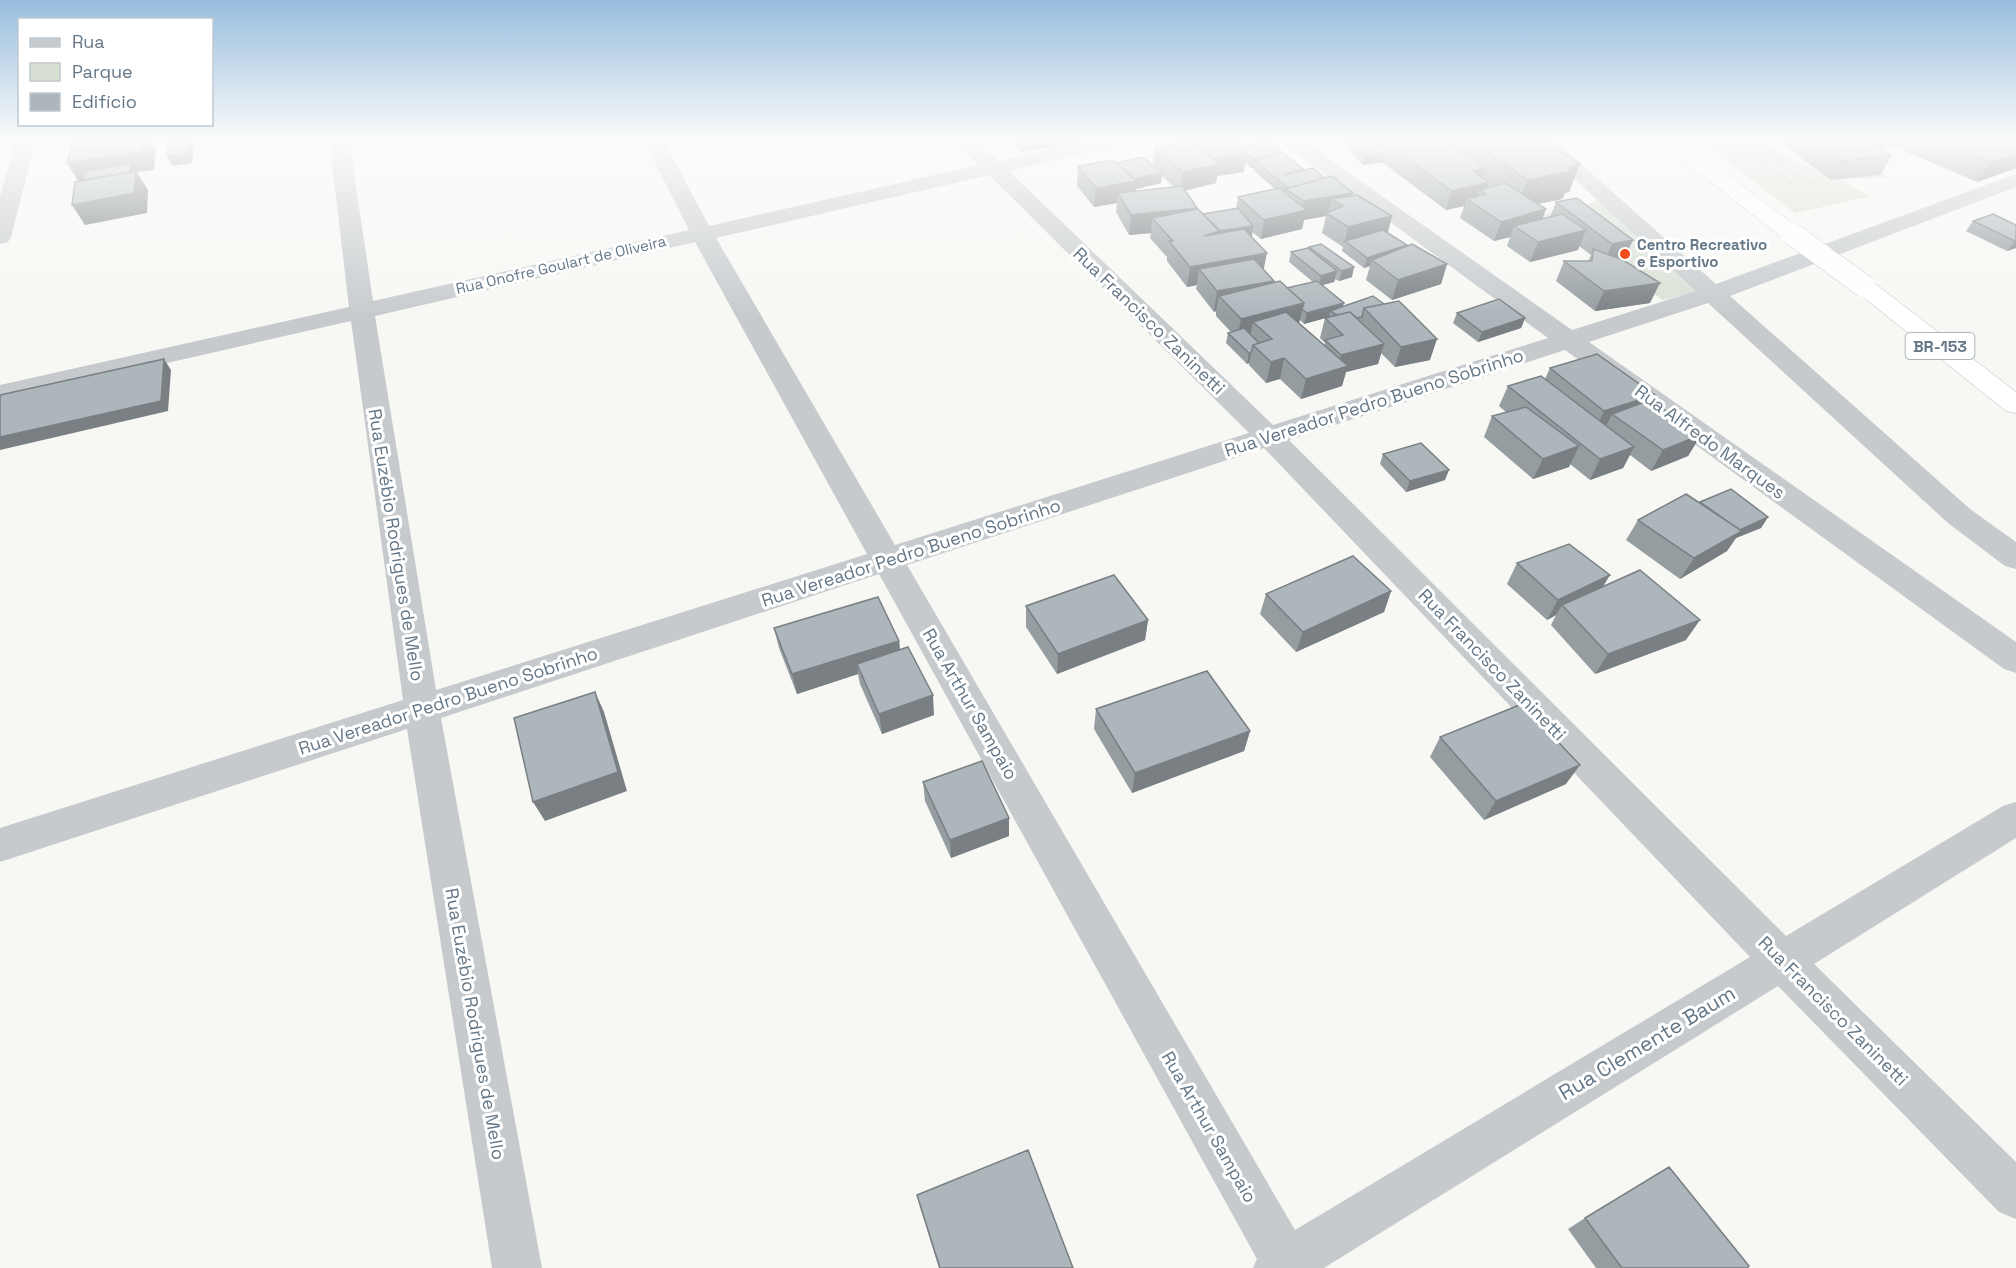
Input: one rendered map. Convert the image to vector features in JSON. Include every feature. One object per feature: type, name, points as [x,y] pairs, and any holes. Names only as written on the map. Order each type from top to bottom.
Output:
[{"type":"highway","name":"BR-153","points":[[1744,198],[1864,287],[2016,405]]},
{"type":"street","points":[[0,237],[10,198]]},
{"type":"street","name":"Rua Euzébio Rodrigues de Mello","points":[[346,198],[360,310],[421,711],[518,1268]]},
{"type":"street","name":"Rua Arthur Sampaio","points":[[683,198],[1284,1266]]},
{"type":"street","name":"Rua Onofre Goulart de Oliveira","points":[[0,393],[859,198]]},
{"type":"street","name":"Rua Francisco Zaninetti","points":[[1023,198],[1269,437],[1782,961],[2016,1195]]},
{"type":"street","name":"Rua Alfredo Marques","points":[[1369,198],[2016,660]]},
{"type":"street","points":[[1606,198],[1959,516],[2016,558]]},
{"type":"street","name":"Rua Vereador Pedro Bueno Sobrinho","points":[[0,845],[1712,294],[1968,198]]},
{"type":"street","name":"Rua Clemente Baum","points":[[1284,1266],[2016,818]]},
{"type":"green space","points":[[1776,198],[1861,198],[1795,213]]},
{"type":"green space","name":"Centro Recreativo e Esportivo","points":[[1599,201],[1700,291],[1663,300],[1534,217]]},
{"type":"building","points":[[73,198],[107,198],[72,205]]},
{"type":"building","points":[[1121,198],[1190,198],[1197,208],[1131,215]]},
{"type":"building","points":[[1239,198],[1292,198],[1307,210],[1264,220]]},
{"type":"building","points":[[1300,198],[1321,198],[1304,201]]},
{"type":"building","points":[[1362,198],[1392,216],[1348,227],[1326,213],[1343,206],[1332,199]]},
{"type":"building","points":[[1529,198],[1546,209],[1501,222],[1467,199]]},
{"type":"building","points":[[1577,198],[1633,240],[1612,244],[1556,202]]},
{"type":"building","points":[[1238,208],[1253,226],[1219,231],[1203,214]]},
{"type":"building","points":[[1198,209],[1220,231],[1204,236],[1244,229],[1267,253],[1190,267],[1169,241],[1173,241],[1152,218]]},
{"type":"building","points":[[1562,214],[1586,230],[1538,242],[1514,226]]},
{"type":"building","points":[[1993,214],[2016,225],[2016,241],[1973,221]]},
{"type":"building","points":[[1383,230],[1407,245],[1367,258],[1345,241]]},
{"type":"building","points":[[1321,244],[1354,267],[1342,271],[1309,247]]},
{"type":"building","points":[[1412,244],[1447,264],[1398,280],[1372,260]]},
{"type":"building","points":[[1308,248],[1337,271],[1321,276],[1291,252]]},
{"type":"building","points":[[1593,249],[1623,260],[1660,283],[1604,291],[1564,261],[1592,261]]},
{"type":"building","points":[[1254,259],[1274,281],[1217,291],[1199,269]]},
{"type":"building","points":[[1280,281],[1304,303],[1241,319],[1219,296]]},
{"type":"building","points":[[1317,281],[1344,303],[1307,313],[1302,309],[1304,303],[1287,288]]},
{"type":"building","points":[[1373,296],[1384,304],[1364,308],[1362,317],[1357,318],[1350,312],[1337,315],[1330,311]]},
{"type":"building","points":[[1499,299],[1525,318],[1482,332],[1457,313]]},
{"type":"building","points":[[1399,301],[1437,339],[1401,347],[1364,308]]},
{"type":"building","points":[[1286,312],[1348,366],[1306,379],[1284,358],[1271,362],[1253,345],[1272,339],[1253,322]]},
{"type":"building","points":[[1350,312],[1384,344],[1341,355],[1325,340],[1343,335],[1325,318]]},
{"type":"building","points":[[1244,328],[1259,343],[1253,345],[1251,353],[1228,333]]},
{"type":"building","points":[[1597,354],[1655,395],[1604,411],[1550,368]]},
{"type":"building","points":[[164,359],[161,401],[0,437],[0,395]]},
{"type":"building","points":[[1541,376],[1634,447],[1600,459],[1508,386]]},
{"type":"building","points":[[1650,400],[1701,435],[1663,450],[1612,414]]},
{"type":"building","points":[[1526,407],[1579,446],[1543,459],[1492,416]]},
{"type":"building","points":[[1421,443],[1449,470],[1410,481],[1383,454]]},
{"type":"building","points":[[1731,489],[1768,517],[1740,530],[1700,502]]},
{"type":"building","points":[[1686,494],[1742,531],[1694,558],[1638,520]]},
{"type":"building","points":[[1569,544],[1610,575],[1558,600],[1517,563]]},
{"type":"building","points":[[1353,556],[1391,591],[1303,632],[1266,594]]},
{"type":"building","points":[[1640,570],[1700,620],[1608,654],[1562,605]]},
{"type":"building","points":[[1114,575],[1148,620],[1058,654],[1026,606]]},
{"type":"building","points":[[878,597],[899,641],[792,674],[774,628]]},
{"type":"building","points":[[908,647],[933,695],[879,714],[857,664]]},
{"type":"building","points":[[1207,671],[1250,731],[1135,773],[1096,709]]},
{"type":"building","points":[[595,692],[618,772],[533,802],[514,718]]},
{"type":"building","points":[[1522,704],[1580,765],[1496,801],[1440,737]]},
{"type":"building","points":[[982,761],[1009,818],[950,840],[923,782]]},
{"type":"building","points":[[1028,1150],[1073,1268],[940,1268],[917,1195]]},
{"type":"building","points":[[1669,1167],[1749,1266],[1747,1268],[1622,1268],[1585,1218]]},
{"type":"place","name":"Centro Recreativo e Esportivo","points":[[1625,254]]}]
